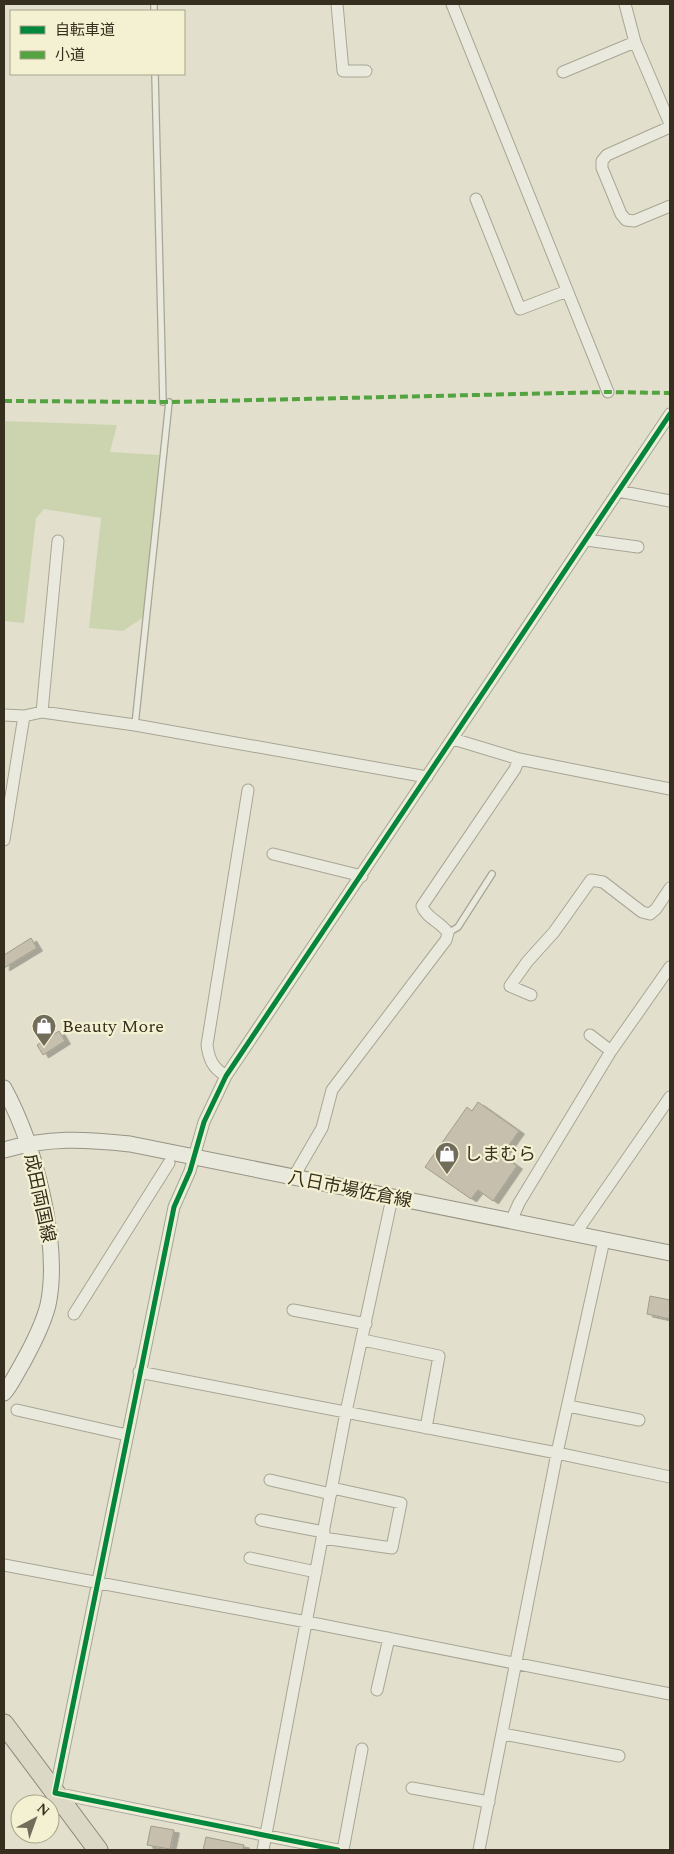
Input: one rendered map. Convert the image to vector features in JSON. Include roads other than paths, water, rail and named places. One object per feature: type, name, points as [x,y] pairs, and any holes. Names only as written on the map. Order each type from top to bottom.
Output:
[{"type":"highway","points":[[4,1724],[98,1850]]},
{"type":"main road","name":"成田両国線","points":[[4,1088],[28,1142],[47,1214],[52,1263],[48,1306],[31,1348],[4,1393]]},
{"type":"main road","name":"八日市場佐倉線","points":[[28,1142],[98,1140],[130,1144],[670,1253]]},
{"type":"main road","name":"成田両国線","points":[[4,1150],[28,1142]]},
{"type":"street","points":[[337,4],[343,71],[366,71]]},
{"type":"street","points":[[452,4],[608,392]]},
{"type":"street","points":[[625,4],[635,42],[670,126],[607,155],[602,161],[602,168],[626,220],[634,221],[670,206]]},
{"type":"street","points":[[563,72],[635,42]]},
{"type":"street","points":[[476,199],[520,309],[567,291]]},
{"type":"street","points":[[338,1850],[55,1793],[174,1207],[194,1157],[201,1130],[226,1076],[362,876],[670,414]]},
{"type":"street","points":[[618,491],[670,501]]},
{"type":"street","points":[[586,540],[638,546]]},
{"type":"street","points":[[42,712],[58,541]]},
{"type":"street","points":[[4,715],[24,716],[42,712],[135,725],[427,777]]},
{"type":"street","points":[[4,840],[24,716]]},
{"type":"street","points":[[453,738],[519,759],[670,789]]},
{"type":"street","points":[[293,1178],[322,1128],[332,1090],[446,940],[448,933],[444,926],[424,913],[422,906],[515,769],[519,759]]},
{"type":"street","points":[[226,1076],[216,1070],[211,1063],[207,1045],[248,790]]},
{"type":"street","points":[[273,854],[362,876]]},
{"type":"street","points":[[530,995],[510,986],[527,962],[554,932],[591,880],[603,882],[642,912],[650,914],[656,909],[670,888]]},
{"type":"street","points":[[510,1221],[519,1203],[612,1051],[670,967]]},
{"type":"street","points":[[590,1035],[612,1051]]},
{"type":"street","points":[[575,1234],[670,1097]]},
{"type":"street","points":[[74,1314],[169,1163]]},
{"type":"street","points":[[263,1850],[346,1412],[392,1198]]},
{"type":"street","points":[[479,1850],[557,1453],[604,1240]]},
{"type":"street","points":[[293,1310],[366,1324]]},
{"type":"street","points":[[363,1340],[439,1356],[426,1428]]},
{"type":"street","points":[[140,1372],[557,1453],[670,1477]]},
{"type":"street","points":[[568,1406],[639,1420]]},
{"type":"street","points":[[17,1410],[127,1435]]},
{"type":"street","points":[[261,1520],[323,1535],[392,1548],[401,1503],[270,1480]]},
{"type":"street","points":[[250,1558],[316,1572]]},
{"type":"street","points":[[4,1565],[307,1622],[670,1694]]},
{"type":"street","points":[[377,1690],[389,1638]]},
{"type":"street","points":[[503,1734],[619,1756]]},
{"type":"street","points":[[343,1850],[362,1749]]},
{"type":"street","points":[[412,1788],[489,1802]]},
{"type":"lane","points":[[135,725],[166,402],[156,75]]},
{"type":"lane","points":[[448,933],[458,927],[492,874]]},
{"type":"place","name":"Beauty More","points":[[44,1047]]},
{"type":"place","name":"しまむら","points":[[447,1175]]}]
